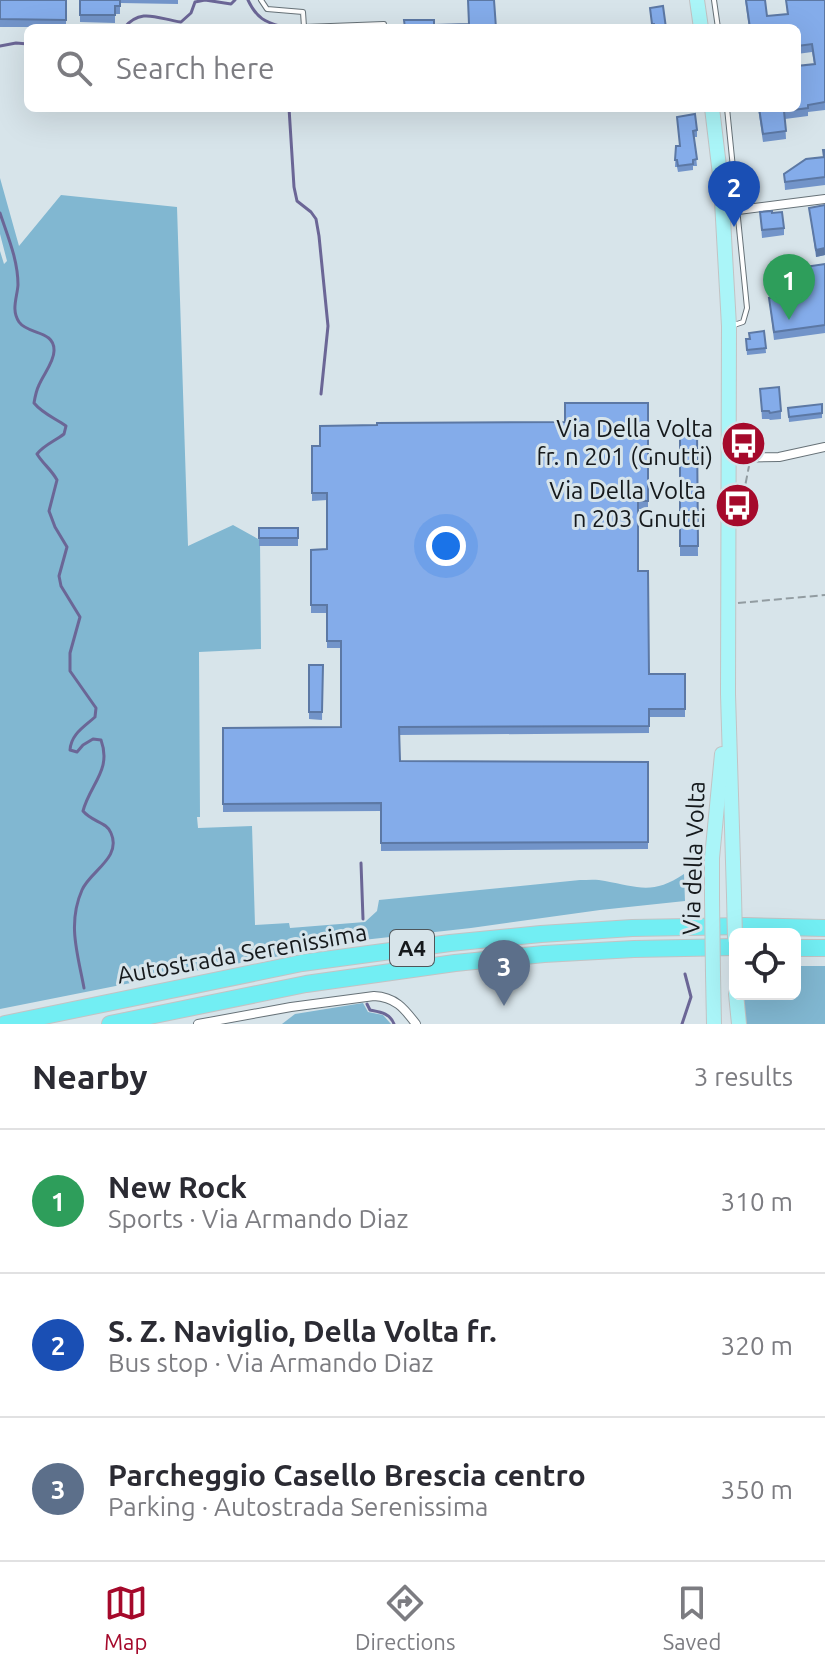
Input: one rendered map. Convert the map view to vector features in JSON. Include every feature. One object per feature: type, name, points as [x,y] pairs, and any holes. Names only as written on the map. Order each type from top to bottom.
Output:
[{"type":"highway","name":"Autostrada Serenissima","points":[[5,1024],[302,963],[450,943],[632,928],[825,928]]},
{"type":"highway","name":"Autostrada Serenissima","points":[[110,1024],[306,984],[455,963],[544,954],[729,947]]},
{"type":"highway","points":[[801,948],[825,948]]},
{"type":"main road","points":[[697,0],[700,24]]},
{"type":"main road","name":"Via della Volta","points":[[712,112],[723,207],[729,326],[728,694],[735,928]]},
{"type":"main road","name":"Via della Volta","points":[[714,1024],[712,858],[728,694]]},
{"type":"main road","points":[[737,1000],[739,1024]]},
{"type":"street","points":[[738,210],[825,199]]},
{"type":"street","points":[[730,458],[779,457],[825,447]]},
{"type":"street","points":[[198,1024],[374,996],[394,1000],[405,1009],[412,1021]]},
{"type":"lane","points":[[261,0],[267,9],[303,12],[304,24]]},
{"type":"lane","points":[[714,0],[717,24]]},
{"type":"lane","points":[[727,112],[747,308],[743,322],[729,326]]},
{"type":"path","points":[[729,604],[825,595]]},
{"type":"shaded area","points":[[0,178],[19,246],[61,195],[177,207],[188,546],[233,525],[260,540],[261,649],[199,652],[198,828],[252,826],[255,925],[289,923],[290,928],[365,922],[377,911],[379,900],[580,880],[645,888],[663,885],[684,874],[685,901],[354,941],[0,1009],[0,251],[4,264],[7,261],[0,234]]},
{"type":"shaded area","points":[[801,966],[825,966],[825,1024],[744,1024],[742,1000],[801,1000]]},
{"type":"shaded area","points":[[363,1003],[368,1012],[383,1015],[391,1024],[282,1024],[295,1014]]},
{"type":"building","points":[[0,0],[66,0],[66,20],[0,19]]},
{"type":"building","points":[[80,0],[120,0],[120,6],[115,6],[115,15],[80,15]]},
{"type":"building","points":[[468,0],[494,0],[496,24],[469,24]]},
{"type":"building","points":[[746,0],[765,0],[767,16],[788,14],[786,0],[825,0],[825,102],[801,109],[801,66],[815,64],[812,44],[801,45],[801,24],[749,24]]},
{"type":"building","points":[[663,6],[665,24],[652,24],[650,8]]},
{"type":"building","points":[[404,20],[434,20],[434,24],[404,24]]},
{"type":"building","points":[[760,112],[784,112],[786,131],[763,134]]},
{"type":"building","points":[[695,114],[697,130],[693,131],[697,159],[693,160],[693,164],[678,166],[675,160],[676,146],[680,146],[677,117]]},
{"type":"building","points":[[825,150],[825,177],[785,182],[784,174],[806,159],[824,157]]},
{"type":"building","points":[[825,205],[825,248],[816,250],[809,208]]},
{"type":"building","points":[[760,212],[782,212],[784,228],[762,230]]},
{"type":"building","points":[[825,264],[825,325],[774,332],[769,298],[795,295],[791,269]]},
{"type":"building","points":[[764,331],[766,348],[747,350],[749,333]]},
{"type":"building","points":[[779,387],[781,411],[762,411],[760,389]]},
{"type":"building","points":[[565,403],[648,403],[648,501],[638,501],[638,571],[648,571],[649,674],[685,674],[685,709],[649,709],[649,726],[399,727],[400,761],[648,762],[648,842],[381,843],[381,803],[223,804],[223,728],[341,727],[341,641],[327,641],[327,605],[311,605],[311,550],[327,549],[327,493],[312,493],[312,446],[320,446],[320,426],[565,422]]},
{"type":"building","points":[[822,404],[822,413],[789,417],[788,408]]},
{"type":"building","points":[[680,429],[697,429],[698,546],[680,546]]},
{"type":"building","points":[[259,528],[298,528],[298,538],[259,538]]},
{"type":"building","points":[[309,665],[323,665],[322,712],[309,712]]},
{"type":"waterway","points":[[128,24],[143,16],[181,22],[191,13],[195,2],[205,0],[231,4],[235,0]]},
{"type":"waterway","points":[[248,0],[255,12],[273,24]]},
{"type":"waterway","points":[[0,46],[24,44]]},
{"type":"waterway","points":[[289,112],[297,201],[316,219],[319,236],[328,326],[321,394]]},
{"type":"waterway","points":[[0,213],[16,267],[18,285],[15,308],[19,322],[46,336],[53,344],[52,360],[38,387],[34,403],[66,426],[64,434],[37,454],[57,480],[49,511],[67,547],[59,576],[61,586],[80,617],[70,653],[70,671],[96,708],[95,717],[75,735],[70,750],[77,752],[93,739],[101,740],[104,751],[102,769],[83,811],[106,826],[113,842],[109,857],[82,890],[75,915],[75,939],[84,988]]},
{"type":"waterway","points":[[361,863],[363,919]]},
{"type":"waterway","points":[[682,1024],[691,997],[685,974]]},
{"type":"waterway","points":[[367,1004],[370,1010],[387,1015],[394,1024]]},
{"type":"place","name":"S. Z. Naviglio, Della Volta fr.","points":[[734,227]]},
{"type":"place","name":"New Rock","points":[[789,320]]},
{"type":"place","name":"Via Della Volta fr. n 201 (Gnutti)","points":[[744,443]]},
{"type":"place","name":"Via Della Volta n 203 Gnutti","points":[[737,505]]},
{"type":"place","name":"Parcheggio Casello Brescia centro","points":[[504,1006]]}]
